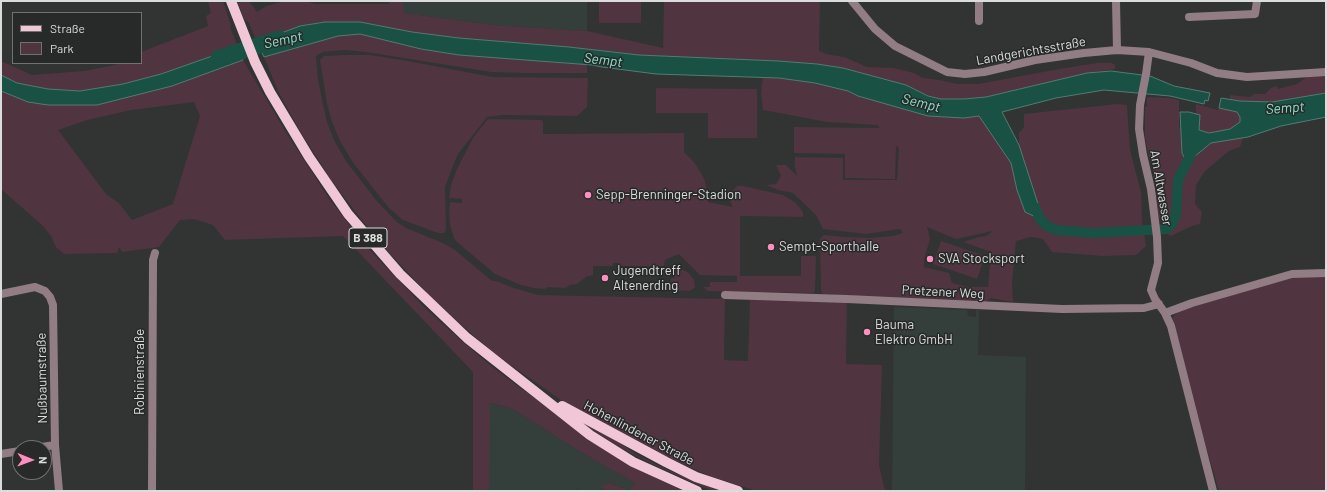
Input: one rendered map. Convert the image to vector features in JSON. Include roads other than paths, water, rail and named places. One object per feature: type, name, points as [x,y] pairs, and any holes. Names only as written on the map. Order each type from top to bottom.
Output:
[{"type":"main road","name":"B 388","points":[[230,1],[255,62],[287,122],[333,193],[366,235],[400,274],[467,338],[590,435],[627,458],[697,491]]},
{"type":"main road","name":"Hohenlindener Straße","points":[[532,389],[635,447],[696,476],[738,491]]},
{"type":"street","points":[[979,1],[979,21]]},
{"type":"street","points":[[1116,1],[1117,50]]},
{"type":"street","points":[[1189,17],[1255,14],[1258,1]]},
{"type":"street","name":"Landgerichtsstraße","points":[[853,4],[875,29],[895,46],[947,72],[965,74],[984,72],[1035,60],[1117,50],[1149,52],[1191,63],[1217,73],[1247,77],[1326,72]]},
{"type":"street","name":"Am Altwasser","points":[[1149,52],[1141,96],[1139,129],[1142,155],[1151,189],[1156,223],[1158,263],[1151,290],[1155,299],[1165,313],[1170,326],[1211,489]]},
{"type":"street","name":"Robinienstraße","points":[[152,491],[152,260],[155,253]]},
{"type":"street","points":[[1165,313],[1192,303],[1292,274],[1326,273]]},
{"type":"street","name":"Nußbaumstraße","points":[[1,294],[35,287],[45,291],[50,297],[53,305],[55,445],[59,491]]},
{"type":"street","name":"Pretzener Weg","points":[[725,295],[1062,309],[1144,308],[1159,304]]},
{"type":"street","points":[[1,454],[12,452]]},
{"type":"water","points":[[325,22],[360,22],[412,32],[459,38],[569,47],[639,55],[817,64],[843,68],[906,85],[928,96],[941,99],[986,97],[1087,73],[1111,71],[1150,76],[1174,86],[1210,93],[1208,101],[1205,100],[1204,104],[1170,96],[1104,90],[1056,98],[1002,112],[1019,145],[1040,210],[1040,219],[1025,212],[1017,190],[1011,163],[979,116],[964,118],[928,116],[858,96],[848,91],[815,83],[779,78],[656,74],[592,65],[459,55],[421,49],[360,34],[338,36],[264,57],[257,42],[300,26]]},
{"type":"water","points":[[238,47],[243,60],[172,86],[97,105],[48,105],[28,102],[1,91],[1,75],[17,83],[48,89],[80,91],[123,84],[161,74]]},
{"type":"water","points":[[1326,93],[1326,117],[1281,126],[1248,137],[1211,143],[1194,157],[1185,159],[1182,153],[1180,112],[1189,112],[1200,115],[1199,130],[1209,133],[1230,129],[1240,122],[1240,117],[1237,112],[1219,108],[1221,98],[1240,101],[1272,102]]},
{"type":"waterway","name":"Sempt","points":[[219,58],[279,39]]},
{"type":"waterway","points":[[1035,207],[1040,219],[1047,226],[1056,230],[1093,233],[1166,229],[1172,224],[1176,215],[1178,180],[1195,146]]},
{"type":"place","name":"Sepp-Brenninger-Stadion","points":[[588,195]]},
{"type":"place","name":"Sempt-Sporthalle","points":[[771,247]]},
{"type":"place","name":"SVA Stocksport","points":[[930,259]]},
{"type":"place","name":"Jugendtreff Altenerding","points":[[605,278]]},
{"type":"place","name":"Bauma Elektro GmbH","points":[[867,332]]}]
